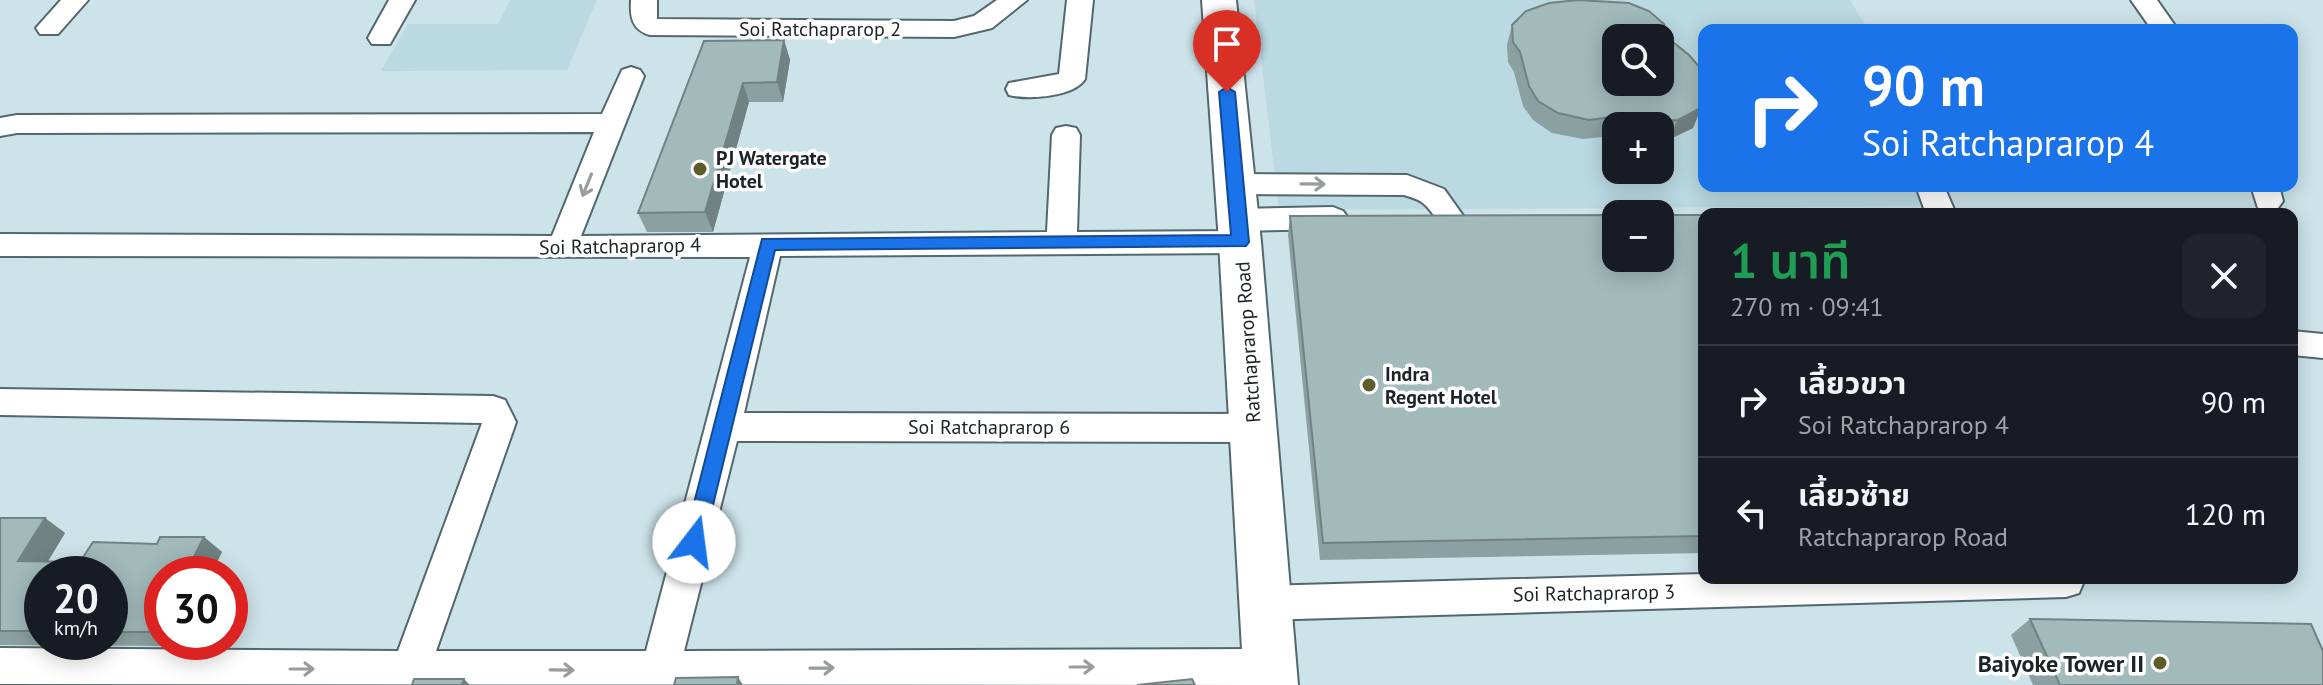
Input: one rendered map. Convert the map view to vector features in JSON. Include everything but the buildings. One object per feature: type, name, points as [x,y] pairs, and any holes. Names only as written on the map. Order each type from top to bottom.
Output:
[{"type":"main road","name":"Ratchaprarop Road","points":[[1219,0],[1238,215],[1270,676]]},
{"type":"street","points":[[49,28],[75,0]]},
{"type":"street","points":[[381,38],[402,0]]},
{"type":"street","name":"Soi Ratchaprarop 2","points":[[644,0],[643,18],[650,27],[883,30],[967,28],[983,22],[1014,0]]},
{"type":"street","points":[[1019,89],[1060,84],[1072,79],[1080,0]]},
{"type":"street","points":[[2144,0],[2161,24]]},
{"type":"street","points":[[562,247],[631,76]]},
{"type":"street","points":[[0,127],[17,124],[613,123]]},
{"type":"street","points":[[1062,241],[1066,135]]},
{"type":"street","points":[[1238,215],[1407,185],[1434,196],[1462,217],[1419,218]]},
{"type":"street","points":[[1238,215],[1359,218]]},
{"type":"street","name":"Soi Ratchaprarop 4","points":[[0,245],[562,247],[1062,241],[1238,215]]},
{"type":"street","points":[[660,670],[768,244]]},
{"type":"street","points":[[2298,344],[2323,346]]},
{"type":"street","points":[[0,402],[493,410],[499,422],[419,674]]},
{"type":"street","name":"Soi Ratchaprarop 6","points":[[724,427],[1254,428]]},
{"type":"street","name":"Soi Ratchaprarop 3","points":[[1265,603],[1926,584]]},
{"type":"street","points":[[0,666],[247,677],[419,674],[612,678],[660,670],[917,676],[1270,676]]},
{"type":"shaded area","points":[[510,0],[597,0],[567,70],[381,71],[408,24],[498,24]]},
{"type":"shaded area","points":[[1254,0],[1850,0],[1864,24],[1698,24],[1698,192],[1924,192],[1928,206],[1674,208],[1674,200],[1602,200],[1602,208],[1279,210]]},
{"type":"place","name":"PJ Watergate Hotel","points":[[700,169]]},
{"type":"place","name":"Indra Regent Hotel","points":[[1369,385]]},
{"type":"place","name":"Baiyoke Tower II","points":[[2160,663]]},
{"type":"route","points":[[694,542],[768,244],[1240,242],[1227,92]]}]
